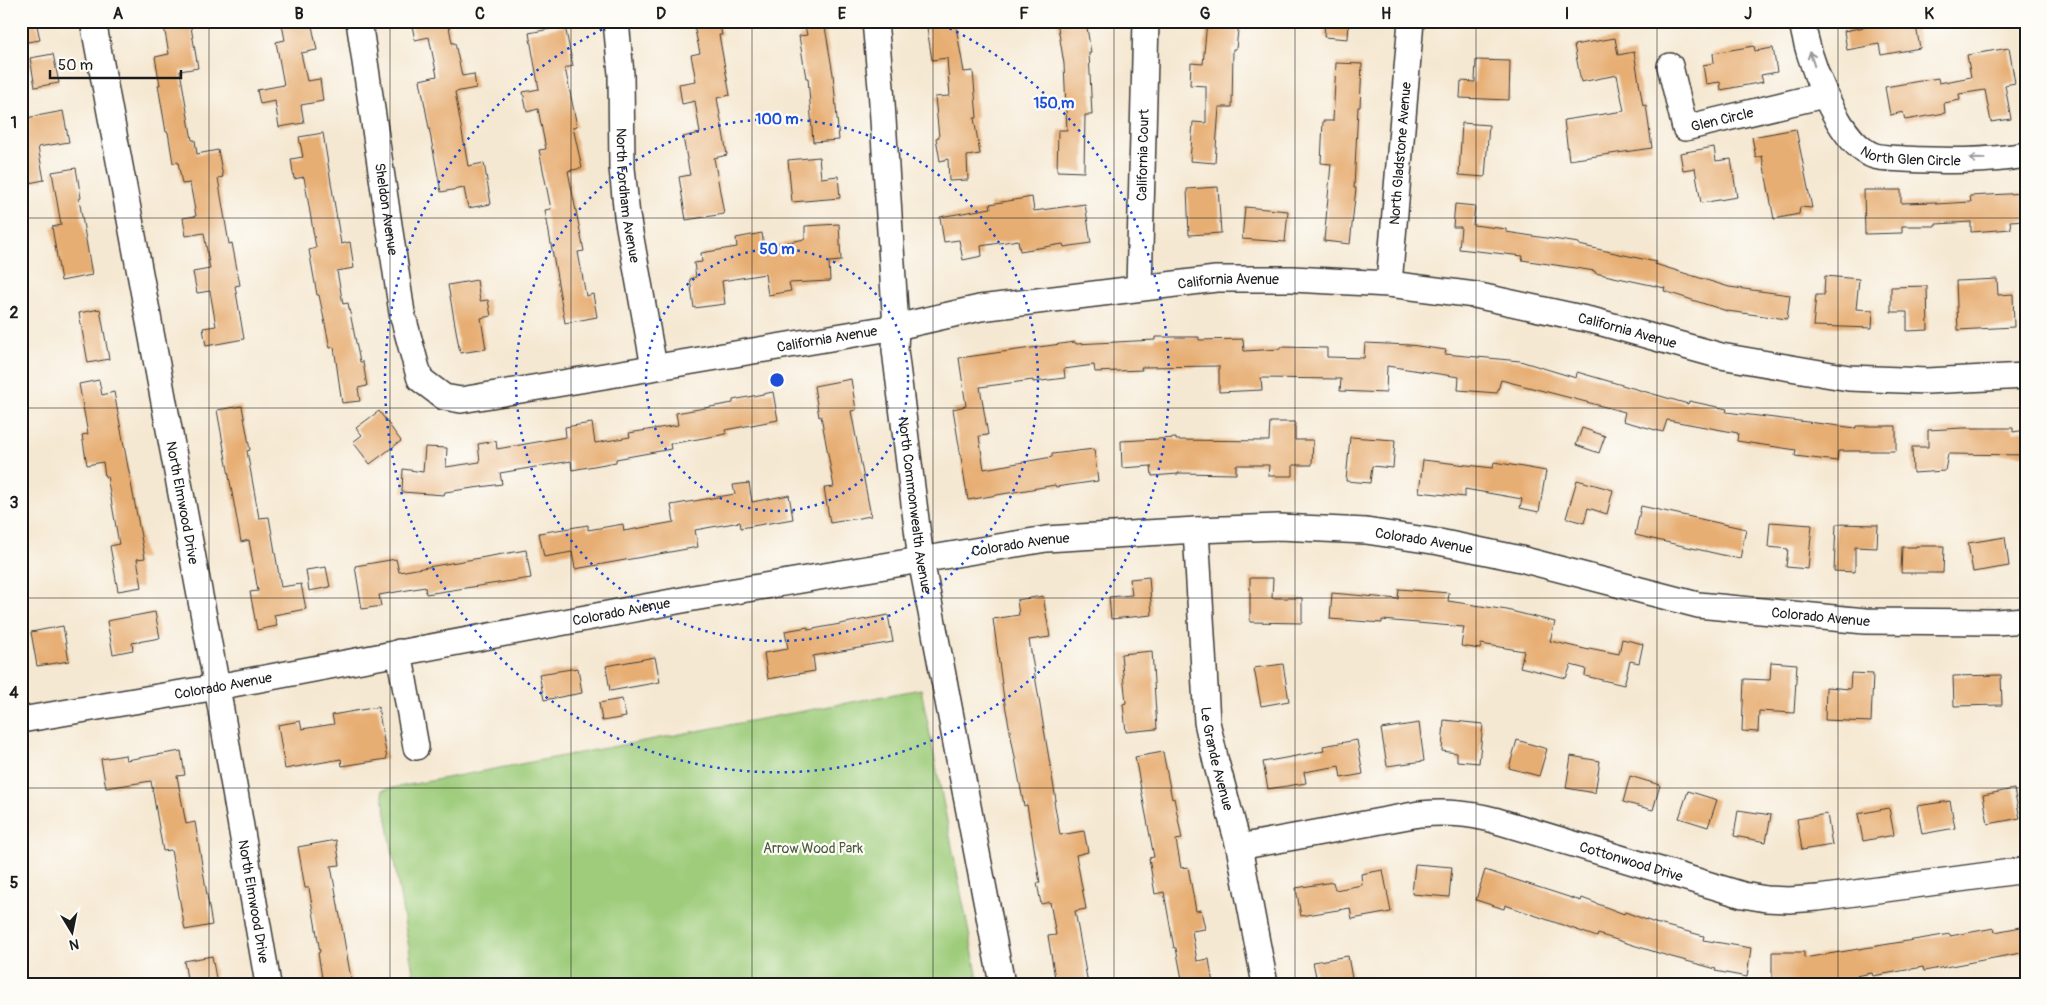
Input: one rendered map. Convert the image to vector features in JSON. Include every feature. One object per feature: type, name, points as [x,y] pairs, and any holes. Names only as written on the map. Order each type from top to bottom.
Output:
[{"type":"street","name":"North Elmwood Drive","points":[[93,21],[218,687],[268,984]]},
{"type":"street","name":"Sheldon Avenue","points":[[359,21],[402,313],[420,380],[433,389]]},
{"type":"street","name":"North Fordham Avenue","points":[[616,21],[621,74],[622,168],[627,216],[654,367]]},
{"type":"street","name":"North Commonwealth Avenue","points":[[875,21],[882,87],[896,327],[895,350],[921,560],[1002,984]]},
{"type":"street","name":"California Court","points":[[1139,287],[1146,21]]},
{"type":"street","name":"North Gladstone Avenue","points":[[1389,284],[1410,21]]},
{"type":"street","name":"North Glen Circle","points":[[1802,21],[1804,33],[1824,95],[1851,137],[1870,155],[1931,160],[2004,159],[2026,155]]},
{"type":"street","name":"Glen Circle","points":[[1670,66],[1684,128],[1824,95]]},
{"type":"street","name":"California Avenue","points":[[433,389],[444,397],[460,400],[896,327],[980,308],[1216,279],[1292,279],[1389,284],[1475,295],[1595,320],[1721,356],[1849,378],[1927,381],[2026,376]]},
{"type":"street","name":"Colorado Avenue","points":[[21,720],[218,687],[693,598],[1046,539],[1196,530],[1279,527],[1366,531],[1521,559],[1698,605],[1865,621],[1996,622],[2026,620]]},
{"type":"street","name":"Le Grande Avenue","points":[[1196,530],[1207,722],[1216,762],[1240,847],[1266,984]]},
{"type":"street","points":[[399,652],[416,747]]},
{"type":"street","name":"Cottonwood Drive","points":[[1240,847],[1419,814],[1447,812],[1466,813],[1494,820],[1743,895],[1766,899],[1818,898],[2026,870]]},
{"type":"green space","name":"Arrow Wood Park","points":[[921,689],[979,984],[415,984],[382,790]]},
{"type":"building","points":[[21,21],[36,21],[40,40],[21,43]]},
{"type":"building","points":[[163,21],[190,21],[198,68],[180,71],[192,140],[195,140],[197,154],[218,150],[223,177],[218,178],[229,244],[232,243],[240,285],[235,286],[244,339],[206,346],[203,328],[216,326],[210,291],[197,293],[193,272],[210,269],[204,233],[186,236],[183,218],[196,216],[190,183],[182,184],[178,162],[173,163],[168,132],[166,132],[155,57],[169,54]]},
{"type":"building","points":[[300,21],[311,21],[317,50],[301,53],[307,81],[320,79],[323,101],[301,105],[304,123],[279,127],[275,101],[260,104],[257,90],[284,85],[276,42],[285,40],[282,25]]},
{"type":"building","points":[[411,21],[448,21],[452,43],[455,43],[462,76],[474,74],[476,88],[455,92],[468,166],[484,163],[491,204],[468,208],[464,188],[441,192],[420,80],[437,76],[429,37],[415,40]]},
{"type":"building","points":[[693,21],[719,21],[722,35],[719,35],[730,95],[717,98],[727,155],[714,158],[724,214],[686,220],[679,177],[690,175],[683,137],[700,133],[695,101],[682,104],[679,84],[696,81],[691,55],[700,53]]},
{"type":"building","points":[[804,21],[824,21],[833,74],[839,140],[813,142],[808,78],[806,78],[799,36],[807,35]]},
{"type":"building","points":[[926,21],[955,21],[964,72],[973,71],[977,118],[974,118],[980,154],[967,156],[968,180],[949,181],[948,159],[940,161],[936,138],[939,137],[935,97],[950,96],[947,58],[932,60]]},
{"type":"building","points":[[1057,21],[1086,21],[1091,53],[1089,53],[1092,115],[1085,115],[1084,172],[1057,171],[1058,130],[1067,130],[1064,64]]},
{"type":"building","points":[[1207,21],[1239,21],[1236,49],[1233,49],[1232,107],[1219,107],[1215,163],[1190,161],[1193,122],[1206,123],[1206,86],[1190,85],[1191,63],[1203,64]]},
{"type":"building","points":[[1325,21],[1349,21],[1348,39],[1324,37]]},
{"type":"building","points":[[1874,21],[1915,21],[1920,48],[1881,55],[1879,44],[1847,50],[1844,31],[1875,25]]},
{"type":"building","points":[[565,26],[573,66],[565,68],[577,126],[573,127],[582,168],[568,171],[584,251],[578,252],[586,296],[593,294],[597,317],[565,323],[545,210],[551,209],[539,150],[546,149],[538,109],[527,112],[523,92],[539,89],[529,33]]},
{"type":"building","points":[[1615,38],[1618,55],[1634,52],[1643,106],[1646,105],[1652,148],[1569,160],[1564,120],[1624,111],[1617,75],[1581,82],[1574,45]]},
{"type":"building","points":[[1754,46],[1755,51],[1773,48],[1777,72],[1761,75],[1763,82],[1721,90],[1720,82],[1706,84],[1703,65],[1714,63],[1713,53]]},
{"type":"building","points":[[2009,48],[2015,83],[2005,85],[2011,119],[1991,122],[1985,90],[1959,94],[1960,100],[1944,103],[1945,113],[1905,120],[1903,112],[1890,115],[1885,87],[1938,78],[1939,83],[1971,77],[1967,55]]},
{"type":"building","points":[[53,54],[59,83],[35,87],[30,58]]},
{"type":"building","points":[[1476,60],[1510,61],[1509,100],[1460,98],[1461,81],[1475,82]]},
{"type":"building","points":[[1336,63],[1362,64],[1354,188],[1356,188],[1350,244],[1324,241],[1331,164],[1321,163],[1323,121],[1333,121]]},
{"type":"building","points":[[63,111],[69,142],[38,147],[44,180],[24,184],[21,165],[21,119]]},
{"type":"building","points":[[1462,123],[1489,125],[1485,177],[1459,175]]},
{"type":"building","points":[[1796,129],[1812,208],[1800,207],[1799,214],[1774,219],[1762,156],[1756,158],[1752,137]]},
{"type":"building","points":[[323,133],[341,244],[350,242],[354,268],[337,271],[343,304],[348,303],[367,386],[358,388],[360,401],[342,403],[334,347],[330,348],[319,295],[317,295],[309,250],[316,248],[304,177],[294,179],[291,159],[303,157],[299,137]]},
{"type":"building","points":[[1714,147],[1716,161],[1731,159],[1737,197],[1701,203],[1695,168],[1683,170],[1680,153]]},
{"type":"building","points":[[819,157],[821,178],[838,176],[840,198],[792,202],[788,160]]},
{"type":"building","points":[[76,168],[81,198],[79,199],[92,275],[61,281],[52,227],[61,225],[52,172]]},
{"type":"building","points":[[1218,187],[1221,233],[1189,235],[1187,189]]},
{"type":"building","points":[[1864,190],[1901,190],[1901,203],[1936,202],[1936,204],[1971,202],[1970,196],[2026,193],[2026,220],[2010,221],[2011,229],[1971,232],[1971,222],[1936,224],[1936,226],[1902,226],[1902,233],[1865,234]]},
{"type":"building","points":[[1032,197],[1034,211],[1085,204],[1091,243],[1064,247],[1063,244],[1020,251],[1018,240],[981,246],[982,256],[963,260],[959,240],[944,242],[940,217],[991,208],[990,204]]},
{"type":"building","points":[[1455,204],[1475,206],[1473,225],[1506,229],[1506,232],[1579,243],[1579,245],[1656,262],[1655,264],[1729,287],[1790,295],[1787,319],[1727,311],[1664,291],[1665,288],[1595,273],[1595,271],[1522,260],[1523,256],[1459,249],[1461,227],[1453,227]]},
{"type":"building","points":[[1245,207],[1288,211],[1285,242],[1242,239]]},
{"type":"building","points":[[839,224],[841,261],[829,262],[830,281],[789,283],[791,291],[768,295],[765,274],[722,281],[725,304],[694,308],[690,279],[696,277],[694,263],[702,262],[701,253],[737,247],[736,238],[762,233],[764,247],[805,239],[805,226]]},
{"type":"building","points":[[1825,276],[1859,279],[1856,309],[1873,310],[1872,328],[1813,326],[1816,295],[1824,295]]},
{"type":"building","points":[[1997,279],[1998,295],[2013,294],[2014,327],[1958,330],[1956,281]]},
{"type":"building","points":[[477,280],[480,301],[488,300],[491,316],[481,318],[486,349],[460,353],[448,285]]},
{"type":"building","points":[[1927,286],[1928,330],[1907,331],[1907,312],[1891,312],[1891,287]]},
{"type":"building","points":[[100,309],[109,359],[88,363],[79,313]]},
{"type":"building","points":[[1155,337],[1199,337],[1199,340],[1243,339],[1244,351],[1280,349],[1280,347],[1327,348],[1327,357],[1364,358],[1365,343],[1410,345],[1446,350],[1445,354],[1520,361],[1576,378],[1577,372],[1688,404],[1689,401],[1727,409],[1726,412],[1856,428],[1856,426],[1896,426],[1896,451],[1838,451],[1837,461],[1795,456],[1796,450],[1737,441],[1738,433],[1667,420],[1663,432],[1623,421],[1625,412],[1501,380],[1497,393],[1458,390],[1459,377],[1387,366],[1386,393],[1340,391],[1341,379],[1261,378],[1262,390],[1219,392],[1219,366],[1141,367],[1142,370],[1095,372],[1094,365],[1064,369],[1065,378],[980,387],[988,435],[979,436],[984,469],[1052,457],[1052,454],[1094,449],[1098,481],[1056,487],[1055,485],[968,500],[953,409],[966,406],[959,358],[1075,342],[1076,344],[1155,340]]},
{"type":"building","points":[[851,379],[856,410],[851,411],[871,516],[830,523],[824,488],[834,487],[814,386]]},
{"type":"building","points":[[99,380],[102,395],[114,392],[145,558],[137,559],[142,587],[118,591],[110,546],[119,544],[107,476],[105,477],[103,462],[87,465],[82,435],[88,434],[79,384]]},
{"type":"building","points":[[773,392],[778,420],[725,430],[726,434],[670,444],[671,449],[616,459],[616,462],[572,470],[571,461],[500,473],[502,484],[445,492],[444,495],[402,492],[403,469],[423,472],[425,447],[447,448],[446,467],[480,462],[478,444],[496,441],[497,449],[566,437],[565,427],[592,423],[595,443],[630,437],[629,433],[678,425],[676,413],[733,403],[733,400]]},
{"type":"building","points":[[242,406],[250,450],[247,451],[259,518],[269,517],[281,587],[301,584],[306,609],[274,615],[277,626],[257,630],[250,592],[258,591],[249,540],[241,542],[217,410]]},
{"type":"building","points":[[379,411],[401,441],[370,464],[353,442],[362,435],[356,428]]},
{"type":"building","points":[[1270,422],[1295,422],[1295,440],[1313,440],[1312,465],[1293,465],[1293,476],[1268,476],[1269,465],[1236,465],[1236,474],[1178,473],[1152,476],[1151,466],[1122,468],[1121,441],[1176,438],[1176,440],[1269,441]]},
{"type":"building","points":[[1582,428],[1605,436],[1599,453],[1576,445]]},
{"type":"building","points":[[2013,428],[2013,432],[2026,430],[2026,455],[1948,454],[1945,471],[1913,473],[1912,447],[1928,447],[1928,430]]},
{"type":"building","points":[[1350,437],[1395,440],[1393,468],[1372,466],[1370,483],[1346,481]]},
{"type":"building","points":[[1423,460],[1493,468],[1494,462],[1546,471],[1539,512],[1520,508],[1522,499],[1465,489],[1465,497],[1419,492]]},
{"type":"building","points":[[1577,480],[1613,490],[1607,514],[1588,508],[1584,523],[1566,518]]},
{"type":"building","points":[[749,483],[752,502],[789,495],[793,519],[741,528],[740,522],[695,530],[698,547],[575,569],[572,552],[544,557],[539,533],[588,525],[588,530],[623,524],[624,531],[674,522],[671,505],[735,494],[733,485]]},
{"type":"building","points":[[1641,506],[1746,529],[1740,559],[1635,535]]},
{"type":"building","points":[[1770,522],[1812,525],[1808,569],[1786,567],[1788,549],[1768,547]]},
{"type":"building","points":[[1836,524],[1878,525],[1877,548],[1855,547],[1855,572],[1834,571]]},
{"type":"building","points":[[2005,537],[2009,566],[1973,572],[1968,543]]},
{"type":"building","points":[[1944,546],[1943,573],[1901,573],[1902,547]]},
{"type":"building","points":[[526,550],[531,578],[426,594],[425,587],[379,595],[381,606],[362,609],[355,566],[396,559],[399,572]]},
{"type":"building","points":[[326,567],[330,587],[309,591],[306,570]]},
{"type":"building","points":[[1149,577],[1152,615],[1111,619],[1109,597],[1132,595],[1130,579]]},
{"type":"building","points":[[1250,578],[1273,578],[1272,598],[1302,598],[1302,623],[1250,622]]},
{"type":"building","points":[[1399,589],[1449,593],[1448,601],[1507,610],[1555,622],[1550,641],[1589,650],[1589,648],[1619,654],[1622,639],[1643,644],[1639,663],[1630,661],[1624,685],[1585,676],[1586,669],[1571,665],[1566,678],[1520,667],[1524,651],[1481,644],[1480,649],[1461,646],[1464,627],[1382,620],[1382,623],[1330,619],[1332,593],[1398,599]]},
{"type":"building","points":[[1043,596],[1050,637],[1029,640],[1056,800],[1054,801],[1060,835],[1084,831],[1088,852],[1076,855],[1086,909],[1075,911],[1088,984],[1056,984],[1048,936],[1056,935],[1050,902],[1041,904],[1037,883],[1040,883],[1027,805],[1024,806],[1004,699],[993,619],[1019,615],[1017,600]]},
{"type":"building","points":[[155,612],[160,638],[132,643],[133,650],[113,654],[107,621]]},
{"type":"building","points":[[888,615],[893,642],[813,656],[815,671],[768,679],[764,653],[788,649],[785,631],[808,627],[808,630]]},
{"type":"building","points":[[63,626],[69,661],[37,666],[31,632]]},
{"type":"building","points":[[1152,651],[1157,729],[1126,732],[1123,704],[1126,703],[1121,654]]},
{"type":"building","points":[[655,657],[660,682],[610,691],[606,666]]},
{"type":"building","points":[[1771,662],[1797,664],[1794,713],[1759,711],[1758,732],[1742,731],[1744,679],[1770,680]]},
{"type":"building","points":[[1283,664],[1289,701],[1261,706],[1254,668]]},
{"type":"building","points":[[578,668],[582,693],[544,700],[539,674]]},
{"type":"building","points":[[1851,673],[1873,674],[1871,722],[1825,720],[1826,687],[1850,689]]},
{"type":"building","points":[[2001,675],[2002,705],[1954,706],[1953,676]]},
{"type":"building","points":[[622,699],[626,717],[602,721],[599,703]]},
{"type":"building","points":[[378,707],[387,759],[342,766],[341,759],[285,769],[278,725],[300,721],[302,729],[334,724],[332,715]]},
{"type":"building","points":[[1444,720],[1483,724],[1479,763],[1457,761],[1457,753],[1442,751]]},
{"type":"building","points":[[1419,723],[1424,761],[1387,766],[1381,729]]},
{"type":"building","points":[[1357,740],[1363,774],[1341,778],[1339,766],[1304,772],[1306,783],[1268,789],[1263,762],[1324,751],[1323,746]]},
{"type":"building","points":[[1517,740],[1547,749],[1539,776],[1509,768]]},
{"type":"building","points":[[181,751],[185,775],[177,776],[186,824],[195,822],[212,925],[185,930],[171,850],[163,851],[151,781],[106,788],[101,759],[125,755],[126,760]]},
{"type":"building","points":[[1163,752],[1182,839],[1176,840],[1181,868],[1188,867],[1196,911],[1201,910],[1205,929],[1192,931],[1197,961],[1209,959],[1213,984],[1183,984],[1176,948],[1174,948],[1164,892],[1155,894],[1149,858],[1154,857],[1135,757]]},
{"type":"building","points":[[1571,756],[1600,761],[1595,793],[1566,788]]},
{"type":"building","points":[[1630,776],[1660,785],[1653,810],[1623,802]]},
{"type":"building","points":[[2014,789],[2020,818],[1988,824],[1983,795]]},
{"type":"building","points":[[1688,791],[1717,800],[1708,827],[1679,818]]},
{"type":"building","points":[[1950,801],[1955,828],[1922,834],[1917,806]]},
{"type":"building","points":[[1889,808],[1894,835],[1863,841],[1858,814]]},
{"type":"building","points":[[1738,810],[1771,815],[1766,842],[1734,836]]},
{"type":"building","points":[[1827,814],[1832,845],[1802,850],[1797,819]]},
{"type":"building","points":[[336,840],[340,865],[331,866],[352,984],[323,984],[318,953],[320,952],[309,888],[305,888],[298,847]]},
{"type":"building","points":[[1415,864],[1452,867],[1449,897],[1412,894]]},
{"type":"building","points":[[1383,870],[1391,912],[1352,919],[1350,908],[1301,916],[1296,888],[1333,882],[1335,890],[1362,885],[1361,874]]},
{"type":"building","points":[[1485,870],[1581,901],[1582,898],[1624,914],[1625,912],[1655,923],[1704,936],[1703,940],[1751,948],[1747,977],[1715,971],[1716,969],[1598,934],[1597,937],[1505,905],[1504,909],[1476,900]]},
{"type":"building","points":[[2026,926],[2026,952],[1924,971],[1923,967],[1873,976],[1872,973],[1811,984],[1772,984],[1772,952],[1804,952],[1804,958],[1950,934],[1950,936],[1994,928],[1995,932]]},
{"type":"building","points":[[212,956],[217,984],[188,984],[184,961]]},
{"type":"building","points":[[1348,956],[1353,984],[1326,984],[1325,979],[1317,981],[1313,962]]}]
